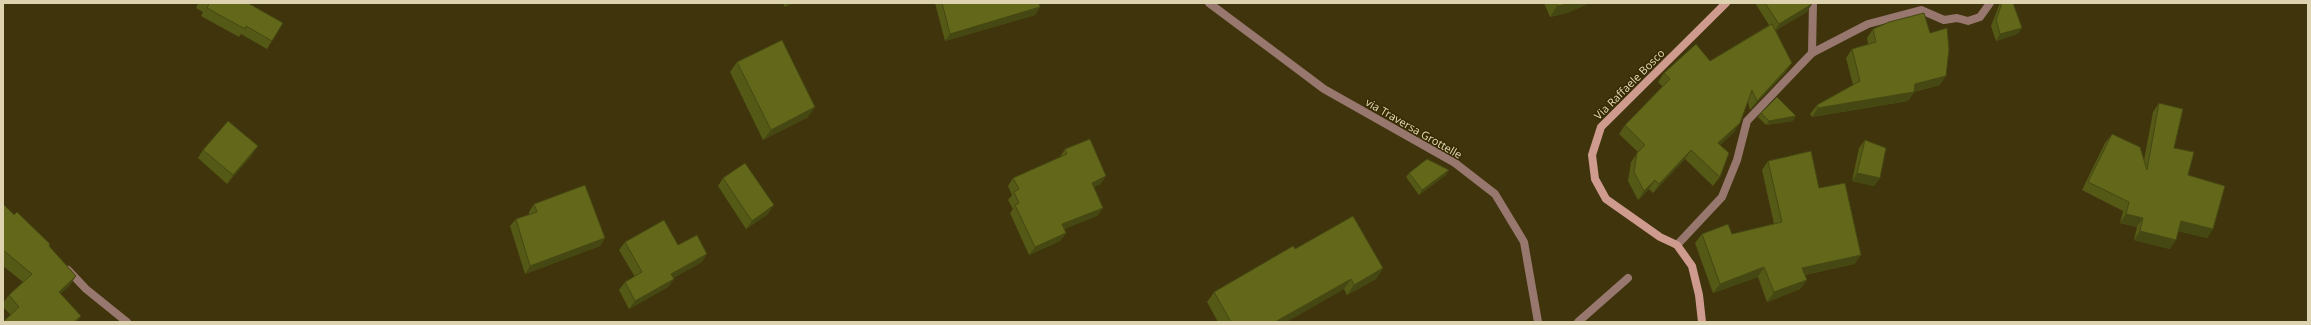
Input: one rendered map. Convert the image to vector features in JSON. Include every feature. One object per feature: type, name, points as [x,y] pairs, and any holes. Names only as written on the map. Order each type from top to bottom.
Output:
[{"type":"street","name":"via Traversa Grottelle","points":[[1209,3],[1324,90],[1455,163],[1494,194],[1524,242],[1538,322]]},
{"type":"street","name":"Via Raffaele Bosco","points":[[1702,322],[1699,295],[1692,266],[1677,245],[1660,237],[1606,199],[1595,179],[1592,155],[1601,127],[1726,3]]},
{"type":"street","points":[[1812,53],[1813,3]]},
{"type":"street","points":[[1677,245],[1722,196],[1737,160],[1747,121],[1812,53],[1868,24],[1921,10],[1944,20],[1957,18],[1968,21],[1980,17],[1990,3]]},
{"type":"street","points":[[59,261],[86,289],[127,322]]},
{"type":"street","points":[[1578,322],[1628,278]]},
{"type":"building","points":[[207,3],[248,3],[283,23],[272,41],[246,26],[245,29],[207,8],[209,4]]},
{"type":"building","points":[[942,3],[1039,3],[1040,7],[950,34]]},
{"type":"building","points":[[1556,3],[1574,3],[1557,6]]},
{"type":"building","points":[[1765,3],[1812,3],[1812,4],[1779,24]]},
{"type":"building","points":[[2002,3],[2013,3],[2022,28],[2000,34],[1996,20]]},
{"type":"building","points":[[1924,13],[1930,33],[1947,28],[1949,49],[1946,76],[1915,84],[1914,92],[1818,108],[1817,105],[1860,81],[1852,49],[1876,42],[1873,29],[1889,22]]},
{"type":"building","points":[[1772,24],[1792,63],[1757,101],[1752,90],[1740,123],[1718,143],[1729,153],[1720,177],[1691,150],[1659,184],[1655,180],[1644,191],[1634,172],[1637,153],[1645,145],[1625,125],[1670,79],[1664,73],[1696,44],[1710,61]]},
{"type":"building","points":[[782,40],[815,107],[771,130],[737,62]]},
{"type":"building","points":[[1777,97],[1796,116],[1769,121],[1761,113]]},
{"type":"building","points":[[2159,103],[2183,109],[2174,148],[2194,152],[2188,175],[2225,186],[2213,229],[2181,221],[2176,240],[2140,231],[2143,218],[2126,214],[2129,202],[2088,182],[2112,134],[2140,147],[2147,170]]},
{"type":"building","points":[[228,121],[258,146],[233,175],[203,150]]},
{"type":"building","points":[[1090,139],[1106,176],[1092,183],[1103,208],[1062,224],[1066,233],[1035,247],[1015,205],[1019,203],[1014,192],[1019,189],[1013,178],[1067,154],[1065,149]]},
{"type":"building","points":[[1865,140],[1886,148],[1880,178],[1857,173]]},
{"type":"building","points":[[1811,151],[1819,188],[1845,183],[1861,255],[1802,268],[1807,280],[1774,292],[1764,267],[1720,284],[1702,234],[1728,224],[1732,234],[1782,222],[1768,161]]},
{"type":"building","points":[[1427,159],[1449,170],[1422,190],[1409,173]]},
{"type":"building","points":[[745,163],[774,205],[752,221],[723,178]]},
{"type":"building","points":[[585,185],[605,238],[530,266],[516,219],[537,212],[534,204]]},
{"type":"building","points":[[3,204],[14,215],[17,212],[50,244],[49,246],[76,276],[59,292],[81,316],[74,322],[3,322],[19,307],[9,295],[32,274],[3,250]]},
{"type":"building","points":[[1353,216],[1383,268],[1354,285],[1351,279],[1275,322],[1231,322],[1214,292],[1293,246],[1295,249]]},
{"type":"building","points":[[664,220],[678,245],[697,235],[707,254],[671,274],[674,279],[635,301],[625,282],[642,272],[625,242]]}]
